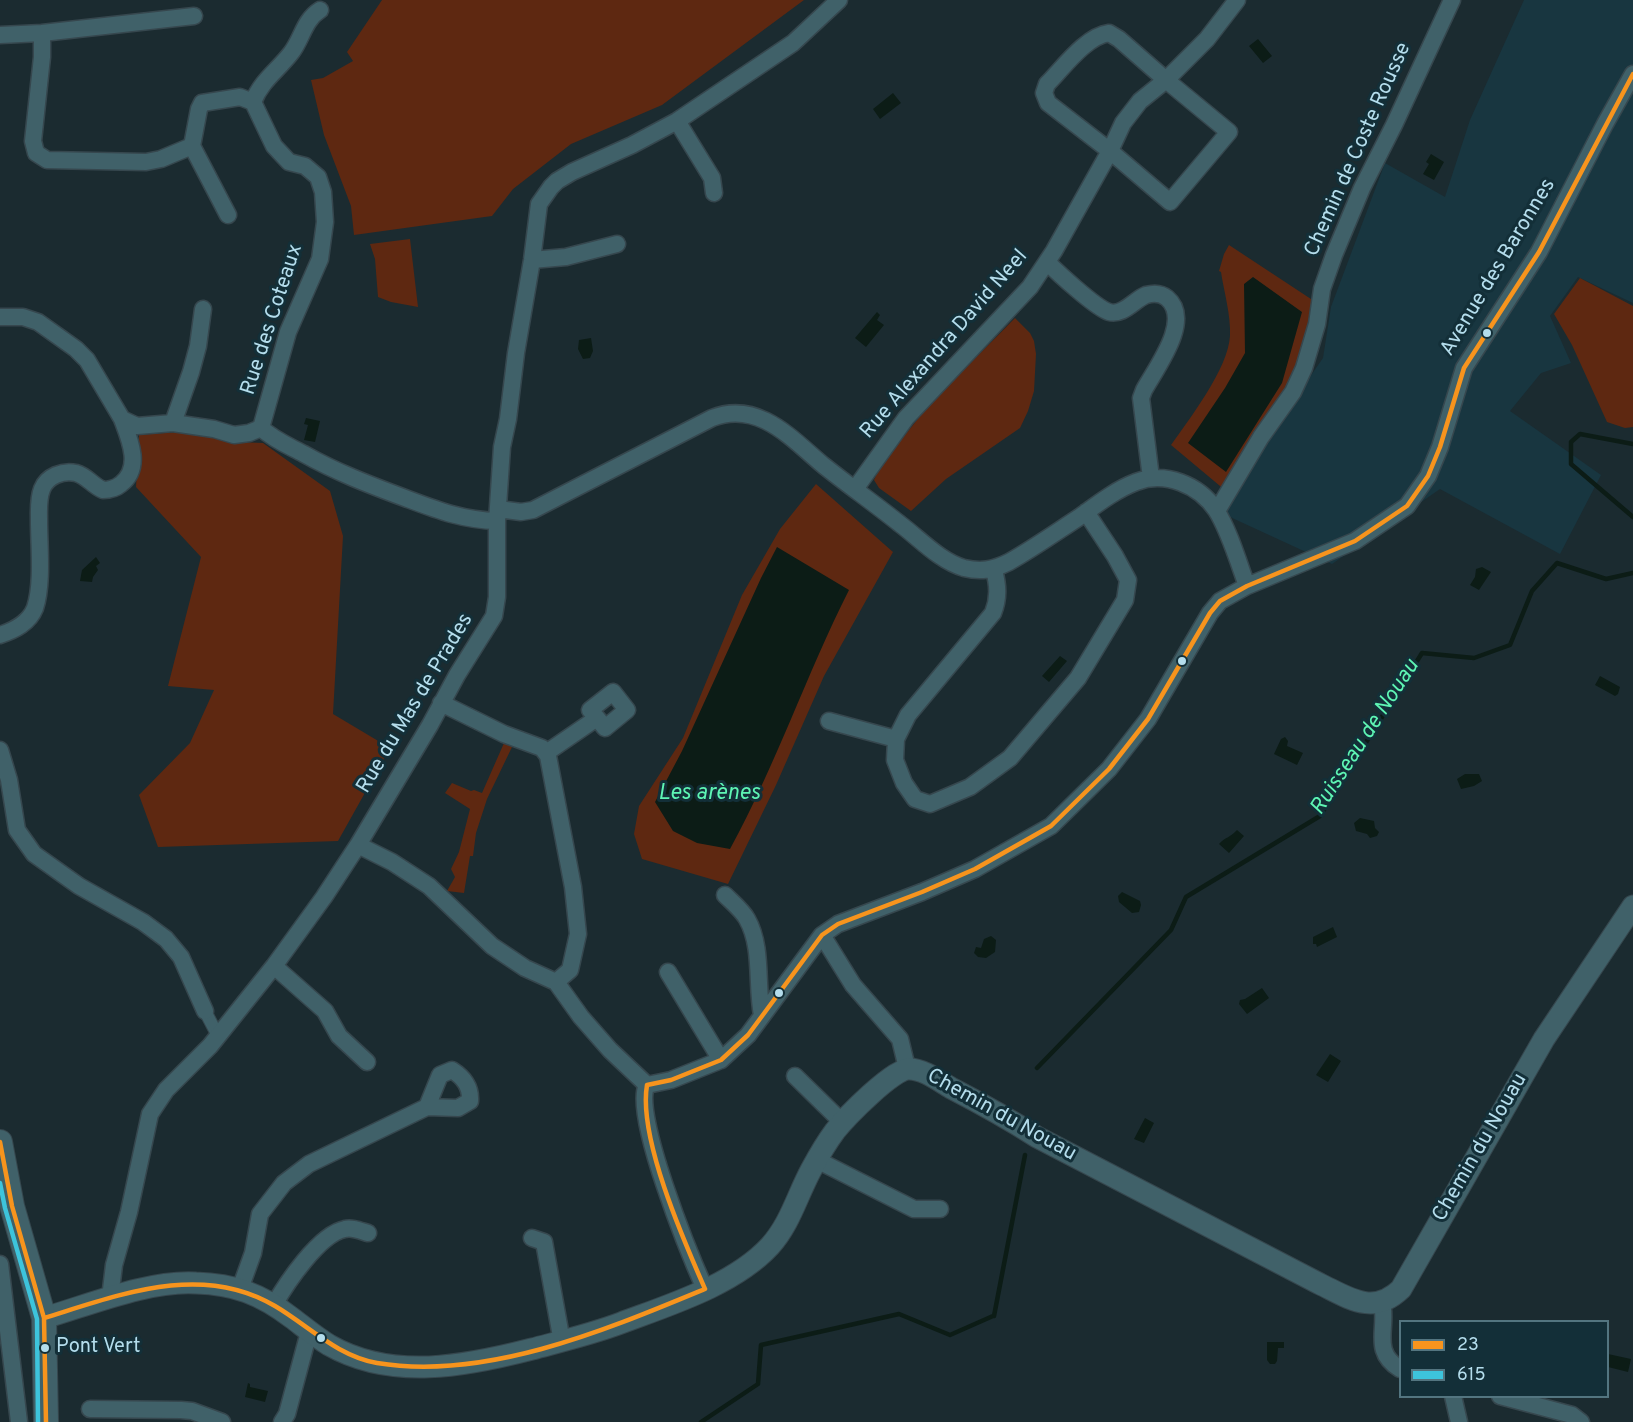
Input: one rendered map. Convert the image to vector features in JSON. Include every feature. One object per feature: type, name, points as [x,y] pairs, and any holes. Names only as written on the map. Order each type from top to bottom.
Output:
[{"type":"main road","points":[[0,1142],[12,1206],[44,1318],[46,1422]]},
{"type":"street","name":"Rue du Mas de Prades","points":[[110,1299],[114,1265],[129,1212],[150,1114],[165,1090],[218,1036],[318,906],[358,845],[494,616],[497,597],[502,447],[539,204],[550,187],[572,172],[632,145],[677,121],[793,43],[839,0]]},
{"type":"street","name":"Rue Alexandra David Neel","points":[[855,489],[906,418],[1030,287],[1047,262],[1110,151],[1123,123],[1140,101],[1166,80],[1215,31],[1237,0]]},
{"type":"street","name":"Chemin de Coste Rousse","points":[[1217,511],[1262,437],[1293,392],[1311,346],[1322,289],[1334,255],[1362,188],[1452,0]]},
{"type":"street","points":[[228,215],[192,146],[199,109],[202,103],[240,97],[253,102],[263,82],[292,52],[312,15],[320,10]]},
{"type":"street","points":[[0,34],[42,33],[194,16]]},
{"type":"street","points":[[42,33],[42,57],[33,141],[39,157],[47,160],[146,162],[161,159],[192,146]]},
{"type":"street","points":[[1109,33],[1166,80],[1229,132],[1170,202],[1048,103],[1044,93],[1047,84],[1090,41],[1109,33]]},
{"type":"street","name":"Avenue des Baronnes","points":[[647,1085],[671,1080],[721,1060],[748,1035],[822,935],[838,924],[922,892],[975,868],[1051,826],[1109,770],[1148,719],[1210,613],[1220,601],[1247,586],[1355,541],[1407,506],[1418,493],[1440,447],[1464,369],[1539,252],[1633,74]]},
{"type":"street","name":"Rue des Coteaux","points":[[253,102],[274,146],[289,162],[305,166],[318,177],[323,192],[326,222],[320,259],[288,332],[261,428]]},
{"type":"street","points":[[677,121],[712,178],[714,193]]},
{"type":"street","points":[[532,260],[566,257],[617,244]]},
{"type":"street","points":[[1047,262],[1068,282],[1107,311],[1115,312],[1124,309],[1140,298],[1152,294],[1163,295],[1174,306],[1176,316],[1174,335],[1144,390],[1142,398],[1151,478]]},
{"type":"street","points":[[173,423],[196,355],[203,309]]},
{"type":"street","points":[[0,317],[23,317],[38,322],[76,349],[87,360],[122,419],[133,453],[130,475],[116,488],[103,490],[83,476],[67,472],[59,473],[45,483],[41,490],[39,507],[38,588],[35,606],[26,621],[0,635]]},
{"type":"street","points":[[122,419],[137,426],[173,423],[214,429],[234,435],[249,433],[261,428],[271,437],[327,468],[357,481],[455,516],[476,521],[533,510],[712,418],[731,413],[761,418],[775,424],[938,554],[969,568],[993,570],[1022,555],[1122,489],[1137,482],[1151,478],[1173,480],[1191,486],[1217,511],[1247,586]]},
{"type":"street","points":[[993,570],[997,584],[997,596],[993,614],[908,715],[896,739],[895,760],[904,783],[915,799],[930,804],[970,787],[1010,758],[1078,678],[1125,600],[1128,580],[1086,512]]},
{"type":"street","points":[[441,704],[504,734],[542,748],[550,762],[573,887],[578,934],[570,970],[556,982]]},
{"type":"street","points":[[546,753],[597,718]]},
{"type":"street","points":[[829,721],[896,739]]},
{"type":"street","points":[[0,750],[9,780],[17,830],[34,854],[78,886],[143,922],[166,939],[181,957],[218,1036]]},
{"type":"street","points":[[358,845],[392,862],[429,886],[492,946],[525,968],[556,982],[610,1050],[647,1085],[643,1095],[649,1133],[681,1230],[705,1289]]},
{"type":"street","points":[[725,895],[747,919],[754,937],[758,996],[762,1015]]},
{"type":"street","name":"Chemin du Nouau","points":[[44,1318],[146,1288],[179,1283],[206,1283],[252,1292],[274,1305],[330,1346],[360,1359],[391,1366],[416,1368],[442,1366],[496,1358],[562,1342],[623,1322],[705,1289],[757,1259],[787,1224],[817,1160],[842,1122],[894,1074],[907,1068],[933,1078],[1004,1116],[1037,1137],[1320,1284],[1359,1303],[1383,1302],[1401,1289],[1544,1039],[1633,906]]},
{"type":"street","points":[[822,935],[853,985],[900,1039],[907,1068]]},
{"type":"street","points":[[274,966],[325,1011],[339,1036],[367,1062]]},
{"type":"street","points":[[668,972],[721,1060]]},
{"type":"street","points":[[795,1076],[842,1122]]},
{"type":"street","points":[[240,1289],[253,1253],[260,1214],[284,1183],[309,1164],[427,1107]]},
{"type":"street","points":[[817,1160],[914,1209],[940,1209]]},
{"type":"street","points":[[274,1305],[297,1269],[334,1232],[349,1228],[368,1233]]},
{"type":"street","points":[[532,1238],[544,1242],[562,1342]]},
{"type":"street","points":[[0,1264],[19,1422]]},
{"type":"street","points":[[1383,1302],[1383,1350],[1388,1359],[1399,1367]]},
{"type":"street","points":[[282,1422],[287,1414],[309,1332]]},
{"type":"street","points":[[1453,1398],[1459,1422]]},
{"type":"street","points":[[1508,1398],[1572,1415],[1581,1422]]},
{"type":"street","points":[[90,1409],[181,1410],[222,1422]]},
{"type":"shaded area","points":[[382,0],[804,0],[662,105],[571,144],[513,189],[492,216],[354,235],[351,206],[324,135],[311,80],[323,78],[353,61],[347,52]]},
{"type":"shaded area","points":[[1524,0],[1633,0],[1633,303],[1578,277],[1550,316],[1571,363],[1541,373],[1510,411],[1601,475],[1560,554],[1440,489],[1332,564],[1217,511],[1323,358],[1331,307],[1385,163],[1445,197],[1470,120]]},
{"type":"shaded area","points":[[410,239],[418,307],[378,297],[375,259],[370,244]]},
{"type":"shaded area","points":[[1229,245],[1314,301],[1308,338],[1295,375],[1226,491],[1171,445],[1207,393],[1228,349],[1229,320],[1219,271]]},
{"type":"shaded area","points":[[1580,278],[1633,306],[1633,427],[1625,428],[1607,422],[1572,345],[1554,314]]},
{"type":"shaded area","points":[[1015,318],[1030,333],[1036,354],[1034,391],[1020,428],[946,479],[911,511],[879,488],[874,480],[880,466],[929,405]]},
{"type":"shaded area","points":[[178,432],[237,442],[263,443],[330,491],[343,536],[333,714],[390,748],[338,841],[158,847],[139,795],[190,743],[214,690],[168,686],[201,557],[136,487],[139,435]]},
{"type":"shaded area","points":[[816,484],[893,552],[824,676],[776,785],[728,884],[642,859],[634,834],[639,806],[683,738],[742,595],[780,529]]},
{"type":"shaded area","points":[[504,743],[512,747],[487,799],[476,833],[473,856],[470,856],[464,893],[447,891],[455,877],[451,869],[459,852],[470,809],[445,793],[452,783],[482,793]]},
{"type":"water","points":[[1258,39],[1272,56],[1263,63],[1249,46]]},
{"type":"water","points":[[893,93],[901,103],[880,119],[873,109]]},
{"type":"water","points":[[1431,154],[1444,162],[1434,180],[1423,174],[1429,164],[1426,162]]},
{"type":"water","points":[[1253,277],[1302,312],[1282,383],[1226,472],[1188,443],[1225,388],[1245,353],[1244,284]]},
{"type":"water","points":[[877,312],[880,315],[877,320],[884,325],[866,347],[855,338]]},
{"type":"water","points":[[591,338],[593,351],[590,358],[583,359],[578,349],[579,340]]},
{"type":"water","points":[[306,418],[320,421],[315,442],[304,440],[308,425],[304,424]]},
{"type":"water","name":"Les arènes","points":[[777,547],[849,590],[762,785],[730,849],[697,843],[673,831],[655,802],[682,751]]},
{"type":"water","points":[[96,557],[100,563],[96,566],[98,570],[92,582],[80,581],[82,570]]},
{"type":"water","points":[[1482,567],[1491,572],[1479,590],[1470,585],[1475,577],[1476,569]]},
{"type":"water","points":[[1060,656],[1067,661],[1049,682],[1042,676]]},
{"type":"water","points":[[1600,676],[1620,687],[1618,694],[1615,696],[1595,685]]},
{"type":"water","points":[[1285,737],[1288,741],[1287,746],[1303,753],[1297,765],[1274,754],[1281,739]]},
{"type":"water","points":[[1465,774],[1479,774],[1482,781],[1474,786],[1461,789],[1457,779]]},
{"type":"water","points":[[1360,818],[1374,821],[1375,828],[1379,832],[1377,836],[1370,838],[1367,834],[1356,831],[1354,823]]},
{"type":"water","points":[[1237,830],[1244,836],[1229,853],[1219,844]]},
{"type":"water","points":[[1122,892],[1140,901],[1139,912],[1132,913],[1119,902],[1118,896]]},
{"type":"water","points":[[1333,927],[1337,937],[1317,947],[1313,944],[1313,937]]},
{"type":"water","points":[[991,936],[996,940],[995,952],[986,958],[978,957],[974,953],[976,947],[981,948],[984,939]]},
{"type":"water","points":[[1262,988],[1269,998],[1247,1014],[1239,1004],[1240,1000]]},
{"type":"water","points":[[1330,1054],[1341,1061],[1328,1082],[1316,1075]]},
{"type":"water","points":[[1145,1118],[1154,1123],[1144,1143],[1134,1139]]},
{"type":"water","points":[[1267,1342],[1284,1342],[1284,1348],[1278,1348],[1275,1364],[1270,1364],[1267,1360]]},
{"type":"water","points":[[1609,1354],[1631,1359],[1628,1372],[1609,1367]]},
{"type":"water","points":[[248,1383],[250,1387],[268,1391],[265,1402],[245,1397]]},
{"type":"waterway","name":"Ruisseau de Nouau","points":[[1633,444],[1580,434],[1571,442],[1571,464],[1633,517]]},
{"type":"waterway","name":"Ruisseau de Nouau","points":[[1037,1068],[1171,930],[1186,897],[1320,816],[1422,653],[1474,658],[1510,645],[1532,591],[1557,563],[1606,579],[1633,573]]},
{"type":"waterway","name":"Ruisseau de Nouau","points":[[994,1316],[1025,1155]]},
{"type":"waterway","points":[[701,1422],[758,1384],[761,1345],[899,1314],[950,1335],[993,1316]]},
{"type":"transit line","name":"23","points":[[647,1085],[671,1080],[721,1060],[748,1035],[822,935],[838,924],[975,869],[1051,826],[1109,769],[1148,719],[1210,613],[1220,601],[1247,586],[1355,541],[1407,506],[1428,476],[1440,447],[1464,368],[1539,252],[1633,74]]},
{"type":"transit line","name":"23","points":[[647,1085],[646,1107],[649,1132],[664,1188],[705,1289]]},
{"type":"transit line","name":"23","points":[[0,1142],[12,1206],[44,1318],[46,1422]]},
{"type":"transit line","name":"615","points":[[0,1183],[37,1319],[38,1422]]},
{"type":"transit line","name":"23","points":[[44,1318],[131,1292],[189,1284],[218,1286],[247,1293],[275,1306],[349,1354],[377,1363],[418,1367],[460,1365],[545,1348],[627,1320],[705,1289]]},
{"type":"place","name":"Pont Vert","points":[[45,1348]]}]
